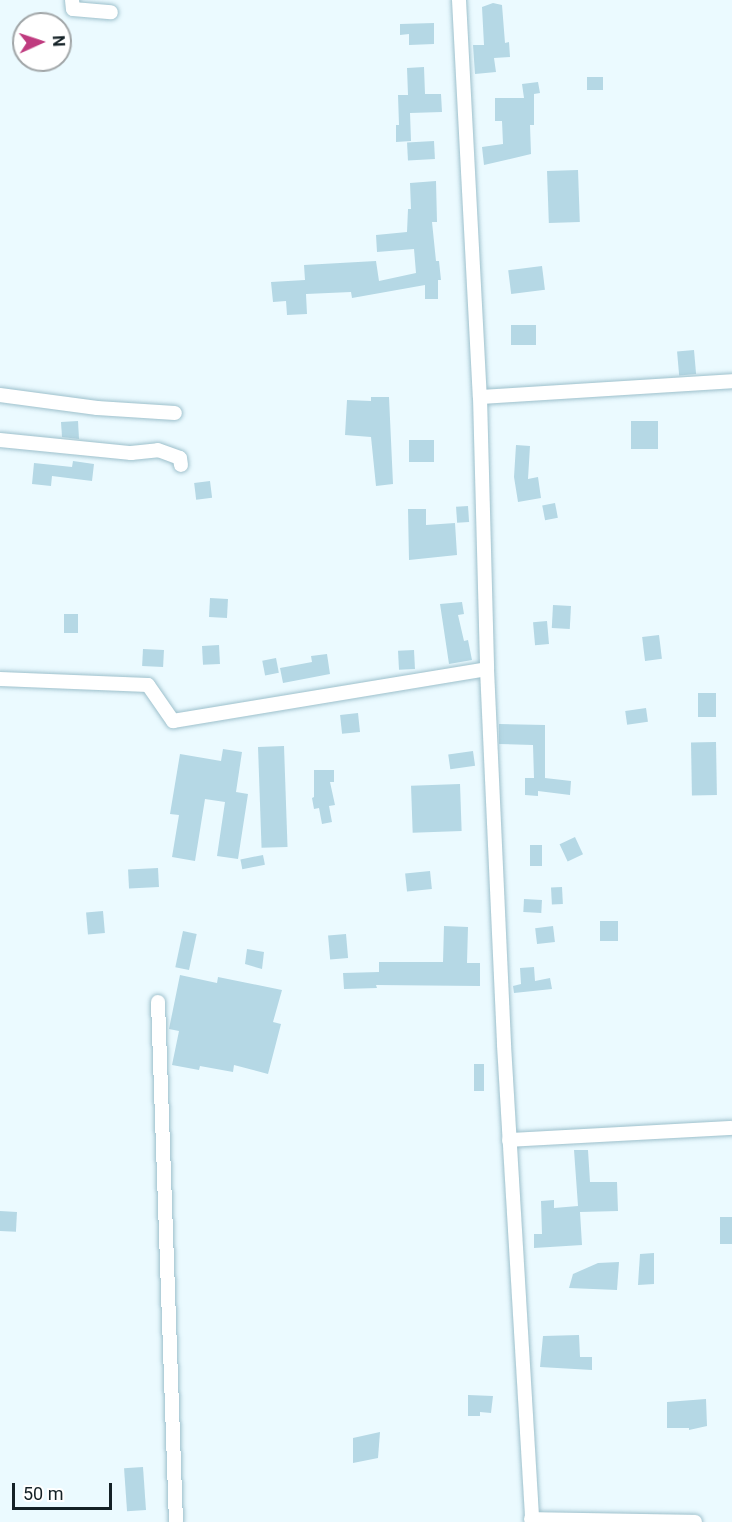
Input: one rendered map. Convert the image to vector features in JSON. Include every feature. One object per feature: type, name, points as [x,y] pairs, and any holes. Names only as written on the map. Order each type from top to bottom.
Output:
[{"type":"street","points":[[72,0],[73,9],[111,12]]},
{"type":"street","points":[[459,0],[480,397],[487,669],[509,1140],[531,1520],[695,1522]]},
{"type":"street","points":[[480,397],[732,381]]},
{"type":"street","points":[[0,395],[97,408],[175,413]]},
{"type":"street","points":[[0,440],[131,453],[158,450],[180,458],[181,465]]},
{"type":"street","points":[[0,679],[148,685],[173,721],[487,669]]},
{"type":"street","points":[[158,1002],[176,1522]]},
{"type":"street","points":[[509,1140],[732,1128]]},
{"type":"building","points":[[493,3],[502,5],[505,43],[509,42],[510,57],[494,58],[496,72],[475,74],[473,45],[484,45],[482,7]]},
{"type":"building","points":[[434,23],[434,44],[409,45],[409,34],[400,35],[400,24]]},
{"type":"building","points":[[424,67],[425,94],[441,94],[442,112],[410,113],[411,141],[396,142],[396,125],[399,125],[398,95],[408,95],[407,68]]},
{"type":"building","points":[[587,77],[603,77],[603,90],[587,90]]},
{"type":"building","points":[[538,82],[540,93],[534,94],[534,125],[530,125],[531,154],[484,165],[482,147],[503,144],[502,121],[495,121],[495,98],[524,98],[522,84]]},
{"type":"building","points":[[434,141],[435,159],[408,160],[407,142]]},
{"type":"building","points":[[578,170],[580,222],[549,223],[547,171]]},
{"type":"building","points":[[436,181],[437,222],[432,222],[436,261],[439,261],[441,280],[438,280],[438,299],[425,299],[425,285],[352,298],[351,292],[306,294],[307,314],[287,315],[286,301],[273,302],[271,282],[305,280],[304,265],[376,261],[379,281],[416,273],[414,249],[377,252],[376,235],[407,232],[408,209],[411,209],[410,183]]},
{"type":"building","points":[[542,266],[545,290],[511,294],[508,270]]},
{"type":"building","points":[[511,325],[536,325],[536,345],[511,345]]},
{"type":"building","points":[[694,350],[696,374],[679,375],[677,351]]},
{"type":"building","points":[[371,397],[389,397],[393,484],[376,486],[371,437],[345,435],[347,400],[371,401]]},
{"type":"building","points":[[78,421],[79,439],[62,437],[61,422]]},
{"type":"building","points":[[631,421],[658,421],[658,449],[631,449]]},
{"type":"building","points":[[409,440],[434,440],[434,462],[409,462]]},
{"type":"building","points":[[516,445],[530,446],[528,479],[538,477],[541,498],[518,502],[514,477]]},
{"type":"building","points":[[73,461],[94,464],[92,481],[52,476],[51,486],[32,484],[34,463],[72,467]]},
{"type":"building","points":[[210,481],[212,498],[196,500],[194,483]]},
{"type":"building","points":[[555,503],[558,518],[545,520],[542,505]]},
{"type":"building","points":[[468,506],[469,522],[457,523],[456,507]]},
{"type":"building","points":[[408,509],[426,509],[426,525],[455,523],[457,555],[409,560]]},
{"type":"building","points":[[210,598],[228,599],[227,618],[209,617]]},
{"type":"building","points":[[462,602],[464,614],[458,615],[464,641],[468,640],[472,660],[449,664],[440,604]]},
{"type":"building","points":[[553,605],[571,606],[570,629],[552,628]]},
{"type":"building","points":[[64,614],[78,614],[78,633],[64,633]]},
{"type":"building","points":[[547,621],[549,644],[535,645],[533,622]]},
{"type":"building","points":[[659,635],[662,659],[645,661],[642,637]]},
{"type":"building","points":[[219,645],[220,664],[203,665],[202,646]]},
{"type":"building","points":[[143,649],[164,650],[163,667],[142,666]]},
{"type":"building","points":[[414,650],[415,669],[399,670],[398,651]]},
{"type":"building","points":[[327,654],[330,674],[283,683],[280,668],[312,662],[311,656]]},
{"type":"building","points":[[276,658],[279,673],[265,675],[262,661]]},
{"type":"building","points":[[698,693],[716,693],[716,717],[698,717]]},
{"type":"building","points":[[646,708],[648,722],[627,725],[625,711]]},
{"type":"building","points":[[358,713],[360,732],[342,734],[340,715]]},
{"type":"building","points":[[499,724],[545,725],[545,778],[571,781],[570,795],[538,791],[538,796],[525,795],[525,778],[534,778],[533,745],[499,744]]},
{"type":"building","points":[[691,742],[716,742],[717,795],[692,795]]},
{"type":"building","points":[[284,746],[288,847],[262,848],[258,747]]},
{"type":"building","points":[[223,749],[242,752],[236,792],[248,794],[238,859],[217,856],[225,802],[205,799],[195,861],[172,857],[179,815],[170,814],[180,754],[221,761]]},
{"type":"building","points":[[473,751],[475,766],[450,769],[448,754]]},
{"type":"building","points":[[314,770],[334,770],[334,782],[330,782],[335,805],[329,806],[332,822],[322,824],[319,808],[314,809],[312,798],[314,797]]},
{"type":"building","points":[[460,784],[462,831],[413,833],[411,786]]},
{"type":"building","points":[[575,837],[583,854],[568,861],[560,844]]},
{"type":"building","points":[[530,845],[542,845],[542,866],[530,866]]},
{"type":"building","points":[[263,855],[265,865],[242,869],[240,859]]},
{"type":"building","points":[[158,868],[159,887],[129,889],[128,870]]},
{"type":"building","points":[[430,871],[432,889],[407,892],[405,874]]},
{"type":"building","points":[[562,887],[563,904],[552,905],[551,888]]},
{"type":"building","points":[[524,899],[542,900],[541,913],[523,912]]},
{"type":"building","points":[[103,911],[105,933],[88,934],[86,912]]},
{"type":"building","points":[[600,921],[618,921],[618,941],[600,941]]},
{"type":"building","points":[[444,926],[468,927],[467,963],[480,963],[480,986],[376,985],[377,988],[344,989],[343,973],[379,972],[379,962],[443,962]]},
{"type":"building","points":[[553,926],[555,942],[537,944],[535,928]]},
{"type":"building","points":[[183,931],[197,934],[189,970],[175,967]]},
{"type":"building","points":[[346,934],[348,958],[330,959],[328,936]]},
{"type":"building","points":[[247,949],[264,952],[262,969],[245,964]]},
{"type":"building","points":[[534,967],[535,981],[550,978],[552,989],[514,993],[513,986],[521,984],[520,968]]},
{"type":"building","points":[[180,975],[217,983],[218,977],[282,990],[273,1022],[281,1024],[268,1074],[234,1065],[233,1072],[200,1066],[199,1070],[172,1065],[179,1031],[169,1029]]},
{"type":"building","points":[[474,1064],[484,1064],[484,1091],[474,1091]]},
{"type":"building","points":[[574,1150],[588,1150],[590,1182],[617,1182],[618,1211],[580,1212],[582,1245],[534,1248],[534,1234],[542,1234],[541,1201],[554,1200],[554,1208],[578,1206]]},
{"type":"building","points":[[0,1211],[17,1212],[16,1232],[0,1231]]},
{"type":"building","points":[[720,1217],[732,1217],[732,1244],[720,1244]]},
{"type":"building","points":[[654,1253],[654,1284],[638,1285],[640,1254]]},
{"type":"building","points":[[619,1262],[617,1290],[569,1288],[573,1274],[598,1263]]},
{"type":"building","points":[[579,1335],[580,1357],[592,1357],[592,1370],[540,1367],[543,1336]]},
{"type":"building","points":[[468,1395],[493,1396],[491,1413],[480,1412],[480,1416],[468,1416]]},
{"type":"building","points":[[706,1399],[707,1426],[689,1430],[689,1428],[667,1428],[667,1402]]},
{"type":"building","points":[[380,1432],[378,1458],[353,1463],[353,1438]]},
{"type":"building","points":[[143,1467],[146,1510],[127,1511],[124,1468]]}]
